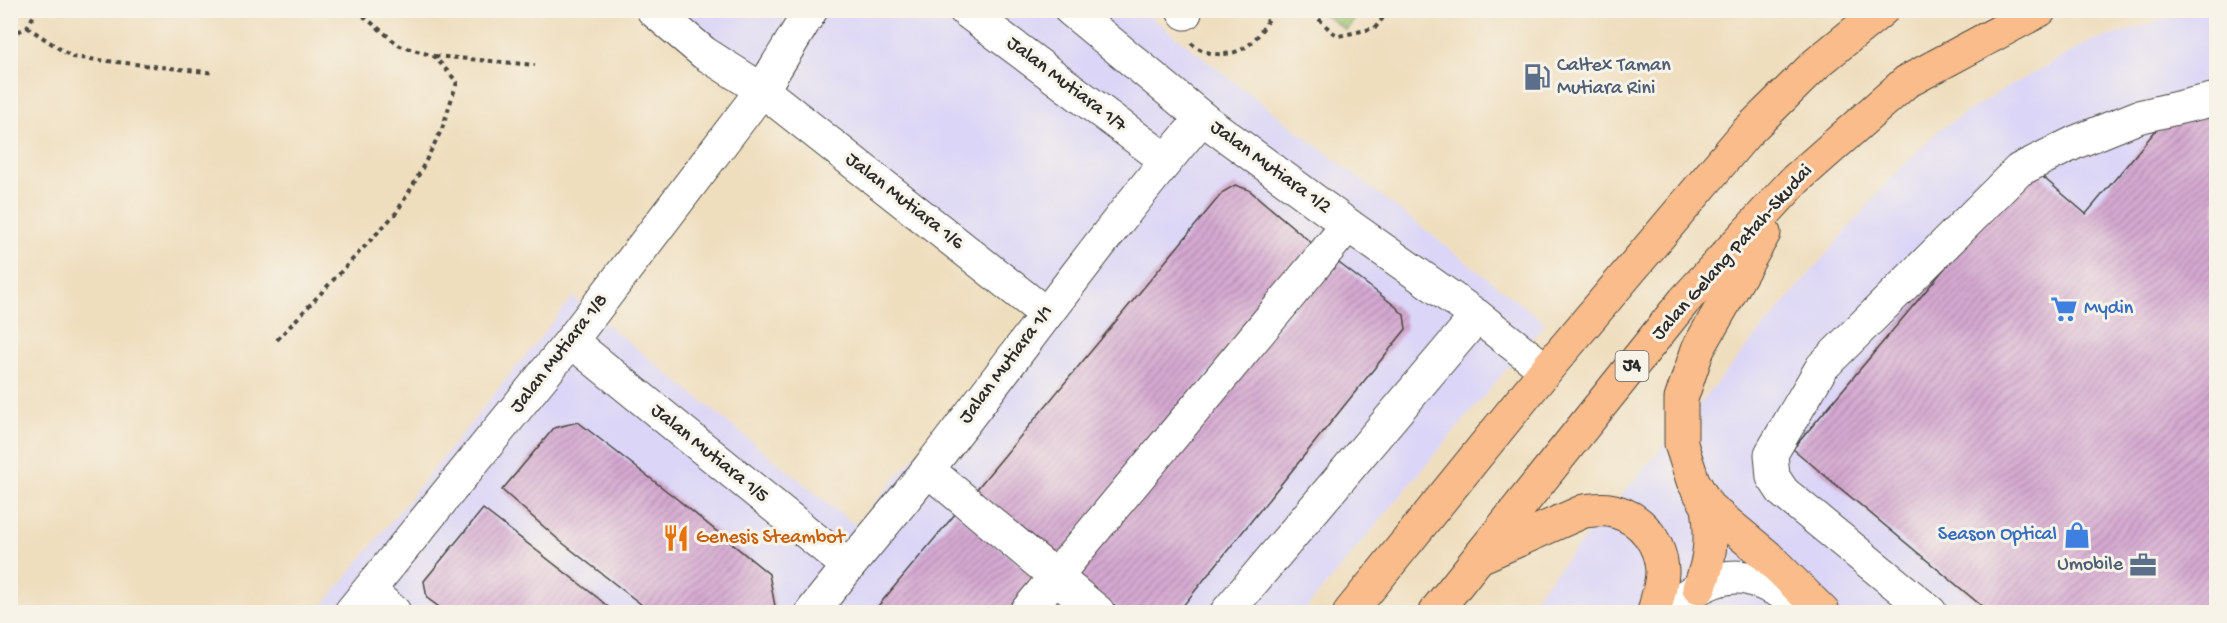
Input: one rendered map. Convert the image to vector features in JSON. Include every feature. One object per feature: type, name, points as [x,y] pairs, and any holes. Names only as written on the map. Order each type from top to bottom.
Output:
[{"type":"main road","points":[[1350,612],[1546,370],[1746,133],[1817,63],[1882,10]]},
{"type":"main road","name":"Jalan Gelang Patah-Skudai","points":[[1435,612],[1476,558],[1684,302],[1795,180],[1906,82],[2040,10]]},
{"type":"main road","points":[[1795,180],[1698,349],[1681,399],[1681,444],[1693,481],[1708,507],[1767,556],[1823,612]]},
{"type":"main road","points":[[1699,588],[1710,557],[1712,532],[1708,507]]},
{"type":"main road","points":[[1476,558],[1584,511],[1602,509],[1617,512],[1635,520],[1652,538],[1660,556],[1662,573],[1654,612]]},
{"type":"street","name":"Jalan Mutiara 1/6","points":[[653,10],[704,53],[762,90],[1046,314]]},
{"type":"street","name":"Jalan Mutiara 1/8","points":[[360,602],[571,341],[762,90],[811,10]]},
{"type":"street","name":"Jalan Mutiara 1/7","points":[[965,10],[1166,160]]},
{"type":"street","name":"Jalan Mutiara 1/2","points":[[1071,10],[1202,117],[1348,225],[1477,316],[1546,370]]},
{"type":"street","points":[[1930,612],[1783,492],[1773,477],[1771,454],[1822,367],[2019,170],[2076,142],[2138,117],[2217,99]]},
{"type":"street","name":"Jalan Mutiara 1/1","points":[[812,612],[928,470],[1046,314],[1202,117]]},
{"type":"street","points":[[1026,612],[1348,225]]},
{"type":"street","points":[[1227,612],[1477,316]]},
{"type":"street","name":"Jalan Mutiara 1/5","points":[[571,341],[848,566]]},
{"type":"street","points":[[928,470],[1098,612]]},
{"type":"street","points":[[1666,612],[1699,588],[1718,580],[1738,576],[1750,578],[1818,612]]},
{"type":"street","points":[[360,602],[394,612]]},
{"type":"path","points":[[10,36],[27,27],[37,10]]},
{"type":"path","points":[[356,10],[400,46],[434,56],[535,65]]},
{"type":"path","points":[[1184,12],[1173,28],[1196,48],[1220,54],[1233,52],[1246,46],[1254,40],[1273,12],[1284,10]]},
{"type":"path","points":[[1294,10],[1316,16],[1332,32],[1340,36],[1374,28],[1389,10]]},
{"type":"path","points":[[27,27],[72,57],[215,73]]},
{"type":"path","points":[[277,340],[396,213],[416,182],[442,129],[457,81],[434,56]]},
{"type":"shaded area","points":[[662,11],[1143,11],[1545,323],[1303,612],[318,612],[573,297],[855,525],[1039,314]]},
{"type":"shaded area","points":[[2190,11],[2216,11],[2216,612],[1522,612],[1890,179],[1940,129],[2001,91],[2088,43]]},
{"type":"green space","points":[[1319,11],[1360,11],[1346,30]]},
{"type":"building","name":"Mydin","points":[[2216,109],[2216,612],[1989,612],[1793,449],[1987,218],[2037,172],[2086,214],[2162,123]]},
{"type":"building","points":[[1235,185],[1249,190],[1314,245],[1057,557],[976,490],[1223,192]]},
{"type":"building","points":[[1335,260],[1395,306],[1404,315],[1406,329],[1178,612],[1123,612],[1073,575]]},
{"type":"building","points":[[578,422],[769,574],[775,606],[770,612],[651,612],[560,541],[502,490],[554,428]]},
{"type":"building","points":[[483,509],[614,612],[446,612],[427,598],[424,581]]},
{"type":"building","points":[[956,513],[1036,578],[1008,612],[873,612]]},
{"type":"building","points":[[1058,596],[1078,612],[1044,612]]},
{"type":"place","name":"Caltex Taman Mutiara Rini","points":[[1537,77]]},
{"type":"place","name":"Mydin","points":[[2064,309]]},
{"type":"place","name":"Season Optical","points":[[2077,535]]},
{"type":"place","name":"Genesis Steambot","points":[[676,538]]},
{"type":"place","name":"Umobile","points":[[2143,565]]}]
